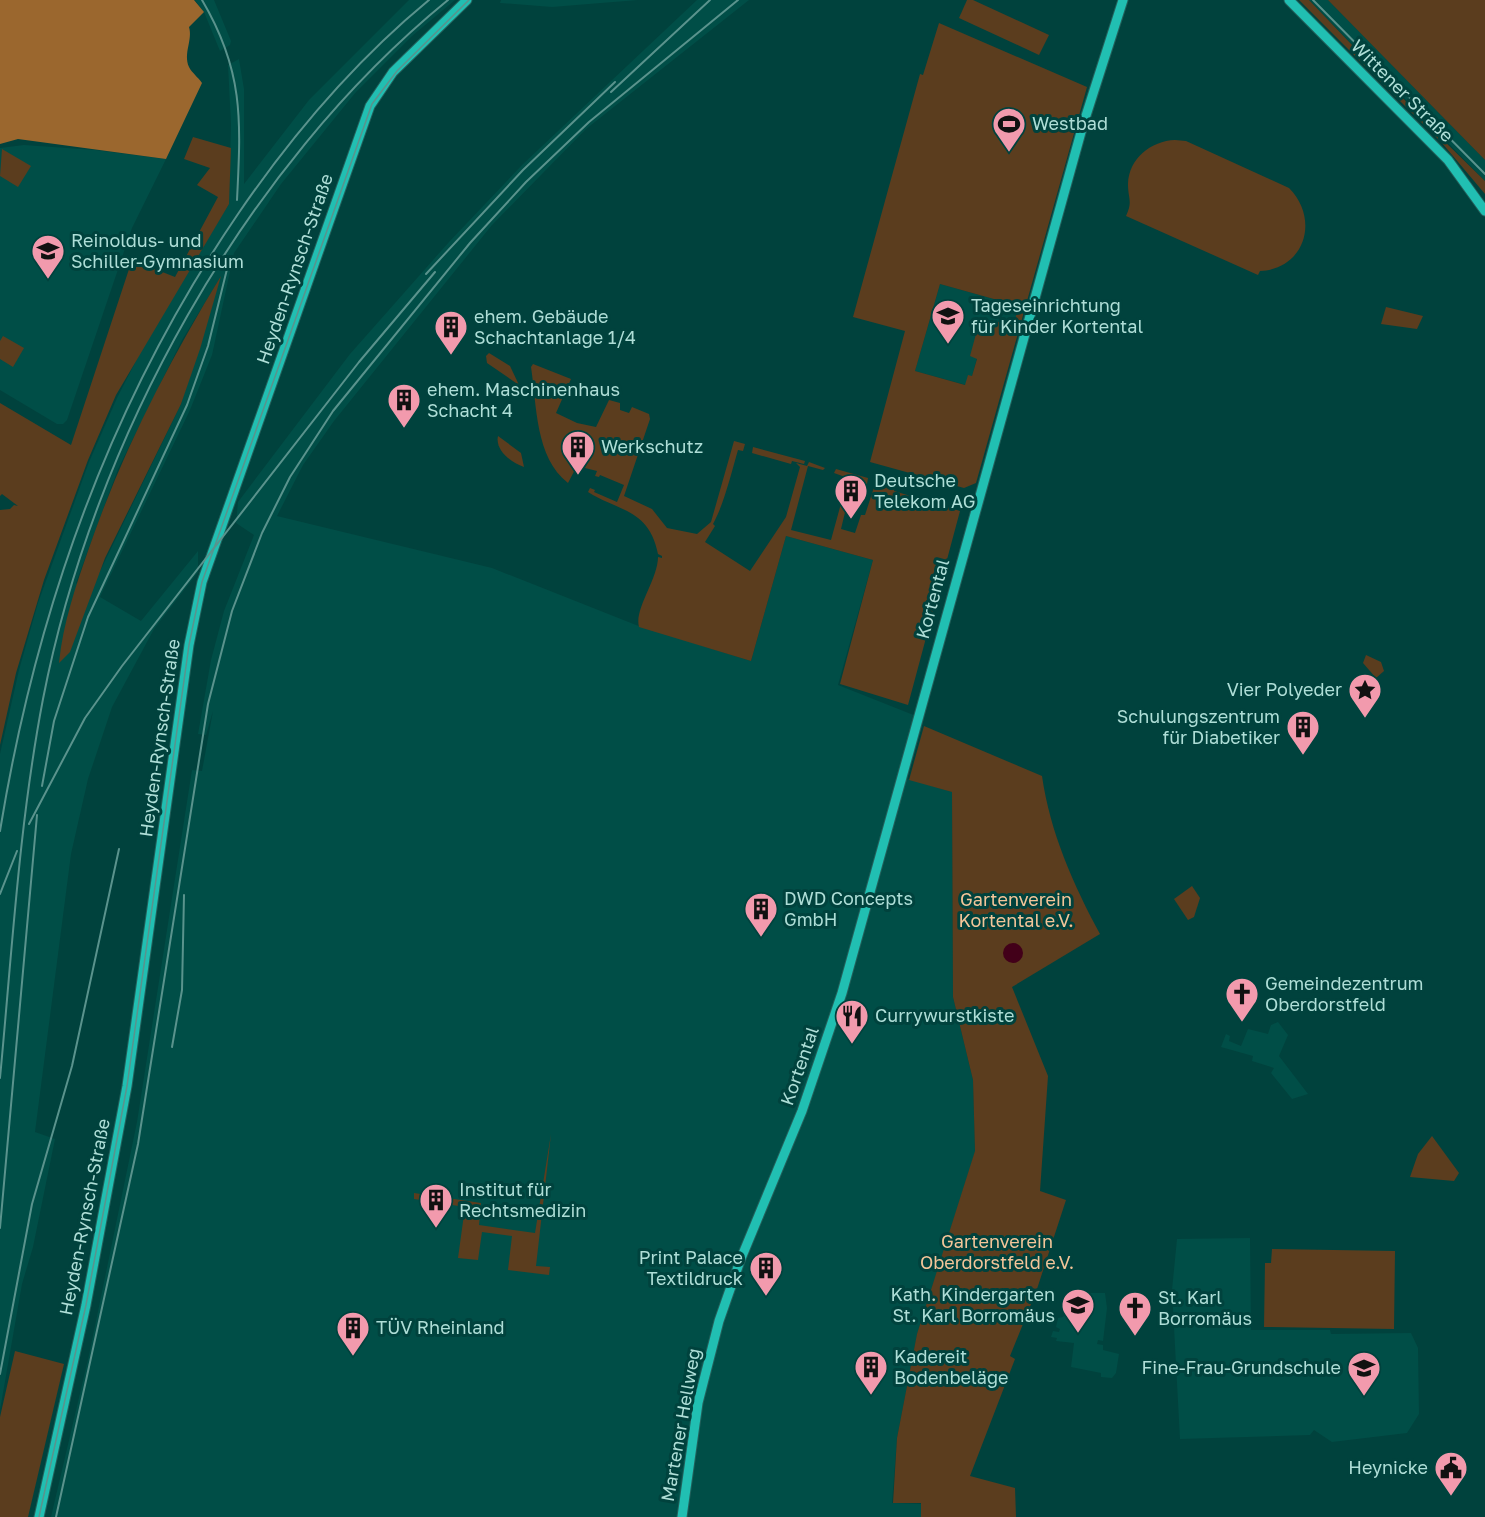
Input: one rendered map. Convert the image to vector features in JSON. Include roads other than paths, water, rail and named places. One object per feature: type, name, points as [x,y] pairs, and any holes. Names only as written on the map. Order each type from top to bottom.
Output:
[{"type":"main road","name":"Heyden-Rynsch-Straße","points":[[39,1517],[86,1305],[128,1086],[189,645],[202,582],[367,112],[387,79],[466,0]]},
{"type":"main road","name":"Kortental","points":[[765,1204],[811,1089],[842,993],[1083,125],[1124,0]]},
{"type":"main road","name":"Wittener Straße","points":[[1289,0],[1448,160],[1485,212]]},
{"type":"main road","name":"Martener Hellweg","points":[[682,1517],[695,1422],[712,1345],[727,1295],[765,1204]]},
{"type":"tram line","points":[[39,1517],[86,1305],[127,1086],[189,645],[202,582],[372,104],[397,71],[469,0]]},
{"type":"railway","points":[[202,0],[216,26],[233,73],[239,120],[237,200]]},
{"type":"railway","points":[[0,831],[15,749],[58,588],[85,509],[116,433],[152,358],[193,285],[238,214],[280,156],[350,74],[429,0]]},
{"type":"railway","points":[[0,1078],[17,888],[28,793],[43,699],[66,602],[99,505],[139,409],[187,316],[243,227],[305,144],[374,67],[448,0]]},
{"type":"railway","points":[[611,92],[710,0]]},
{"type":"railway","points":[[56,1517],[138,1144],[208,704],[232,611],[262,533],[290,477],[333,411],[470,243],[526,182],[589,122],[738,0]]},
{"type":"railway","points":[[1313,0],[1485,174]]},
{"type":"railway","points":[[426,274],[523,170],[615,82]]},
{"type":"railway","points":[[42,786],[54,721],[88,617],[187,405],[208,346],[229,261]]},
{"type":"railway","points":[[29,824],[85,718],[122,666],[359,362],[435,272]]},
{"type":"railway","points":[[0,1228],[37,815]]},
{"type":"railway","points":[[0,1374],[32,1204],[72,1066],[119,849]]},
{"type":"railway","points":[[0,894],[17,851]]},
{"type":"railway","points":[[172,1047],[182,990],[184,895]]},
{"type":"place","name":"Westbad","points":[[1009,153]]},
{"type":"place","name":"Reinoldus- und Schiller-Gymnasium","points":[[48,280]]},
{"type":"place","name":"Tageseinrichtung für Kinder Kortental","points":[[948,345]]},
{"type":"place","name":"ehem. Gebäude Schachtanlage 1/4","points":[[451,356]]},
{"type":"place","name":"ehem. Maschinenhaus Schacht 4","points":[[404,429]]},
{"type":"place","name":"Werkschutz","points":[[578,476]]},
{"type":"place","name":"Deutsche Telekom AG","points":[[851,520]]},
{"type":"place","name":"Vier Polyeder","points":[[1365,719]]},
{"type":"place","name":"Schulungszentrum für Diabetiker","points":[[1303,756]]},
{"type":"place","name":"DWD Concepts GmbH","points":[[761,938]]},
{"type":"place","name":"Gemeindezentrum Oberdorstfeld","points":[[1242,1023]]},
{"type":"place","name":"Currywurstkiste","points":[[852,1045]]},
{"type":"place","name":"Institut für Rechtsmedizin","points":[[436,1229]]},
{"type":"place","name":"Print Palace Textildruck","points":[[766,1297]]},
{"type":"place","name":"Kath. Kindergarten St. Karl Borromäus","points":[[1078,1334]]},
{"type":"place","name":"St. Karl Borromäus","points":[[1135,1337]]},
{"type":"place","name":"TÜV Rheinland","points":[[353,1357]]},
{"type":"place","name":"Kadereit Bodenbeläge","points":[[871,1396]]},
{"type":"place","name":"Fine-Frau-Grundschule","points":[[1364,1397]]},
{"type":"place","name":"Heynicke","points":[[1451,1497]]},
{"type":"park label","name":"Gartenverein Kortental e.V.","points":[[1016,910]]},
{"type":"park label","name":"Gartenverein Oberdorstfeld e.V.","points":[[997,1252]]}]
